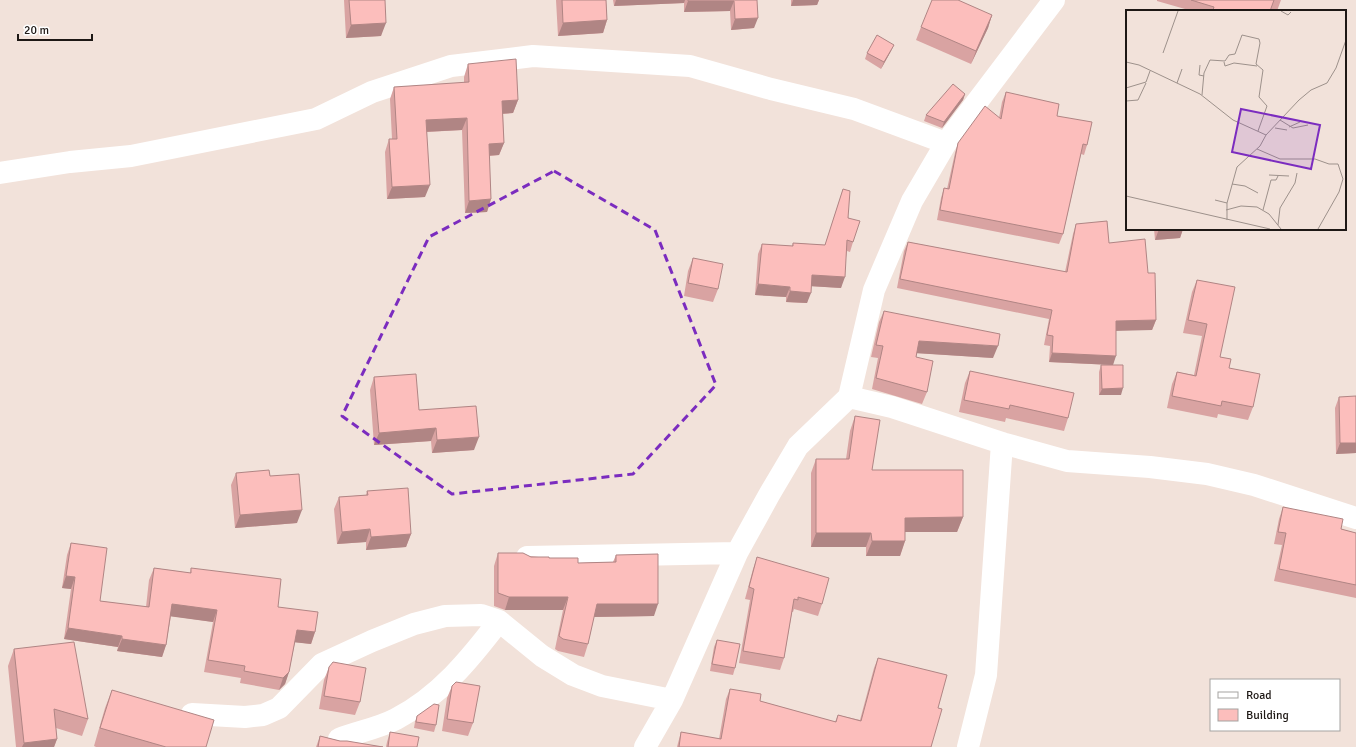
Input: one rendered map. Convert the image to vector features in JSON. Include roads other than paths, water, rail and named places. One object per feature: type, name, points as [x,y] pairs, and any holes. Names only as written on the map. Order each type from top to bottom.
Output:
[{"type":"street","points":[[646,747],[672,700],[737,553],[798,446],[849,397],[874,290],[912,201],[946,143],[1054,0]]},
{"type":"street","points":[[0,173],[70,162],[131,156],[316,119],[372,92],[451,66],[533,56],[690,66],[771,89],[854,109],[946,143]]},
{"type":"street","points":[[849,397],[892,407],[1002,443],[1067,461],[1150,467],[1207,474],[1254,485],[1356,518]]},
{"type":"street","points":[[968,747],[986,675],[1002,443]]},
{"type":"street","points":[[527,557],[737,553]]},
{"type":"street","points":[[192,714],[245,717],[263,715],[279,708],[322,664],[407,627],[445,616],[481,615],[499,621],[542,656],[573,675],[602,686],[672,700]]},
{"type":"street","points":[[339,739],[396,719],[427,698],[450,680],[472,656],[499,621]]}]
